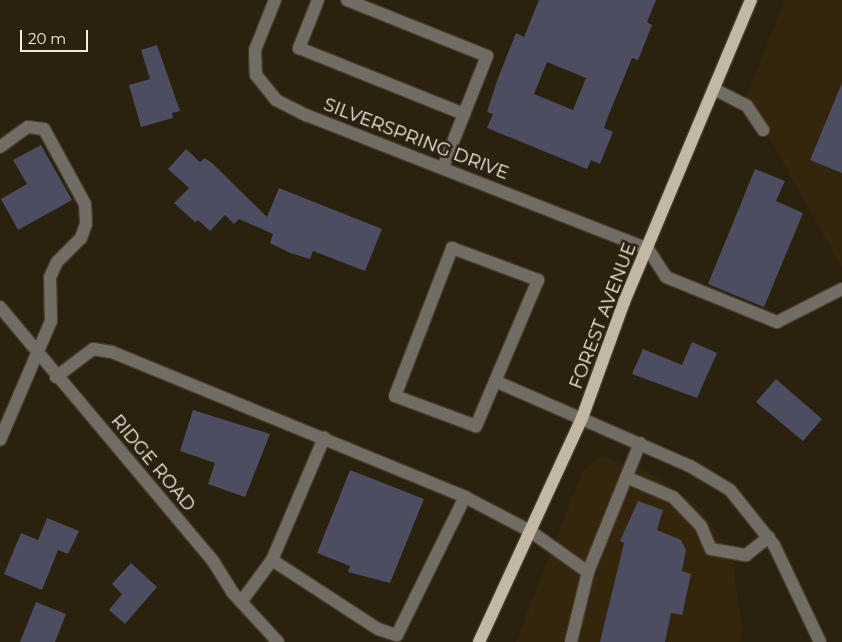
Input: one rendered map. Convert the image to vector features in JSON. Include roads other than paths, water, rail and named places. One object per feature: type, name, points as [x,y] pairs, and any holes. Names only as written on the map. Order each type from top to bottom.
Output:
[{"type":"main road","name":"FOREST AVENUE","points":[[479,642],[582,418],[648,249],[751,0]]},
{"type":"street","name":"SILVERSPRING DRIVE","points":[[275,0],[255,50],[256,75],[266,91],[306,115],[443,167],[648,249]]},
{"type":"street","points":[[318,0],[298,48],[464,114]]},
{"type":"street","points":[[346,0],[487,56],[443,167]]},
{"type":"street","points":[[714,88],[747,106],[763,130]]},
{"type":"street","points":[[0,440],[38,357],[51,320],[50,277],[57,262],[81,238],[86,224],[85,204],[44,129],[28,128],[3,144]]},
{"type":"street","points":[[452,248],[538,280],[495,381],[476,426],[394,396],[452,248]]},
{"type":"street","points":[[648,249],[666,278],[778,322],[842,289]]},
{"type":"street","name":"RIDGE ROAD","points":[[0,307],[38,357],[212,561],[241,602],[272,640]]},
{"type":"street","points":[[56,377],[94,349],[112,352],[466,496],[530,531],[588,572]]},
{"type":"street","points":[[495,381],[640,443],[723,485],[754,515],[769,537],[820,642]]},
{"type":"street","points":[[241,602],[272,560],[324,438]]},
{"type":"street","points":[[571,642],[588,572],[640,443]]},
{"type":"street","points":[[626,477],[674,497],[701,526],[711,549],[746,555],[769,537]]},
{"type":"street","points":[[272,560],[378,629],[397,635],[466,496]]}]
